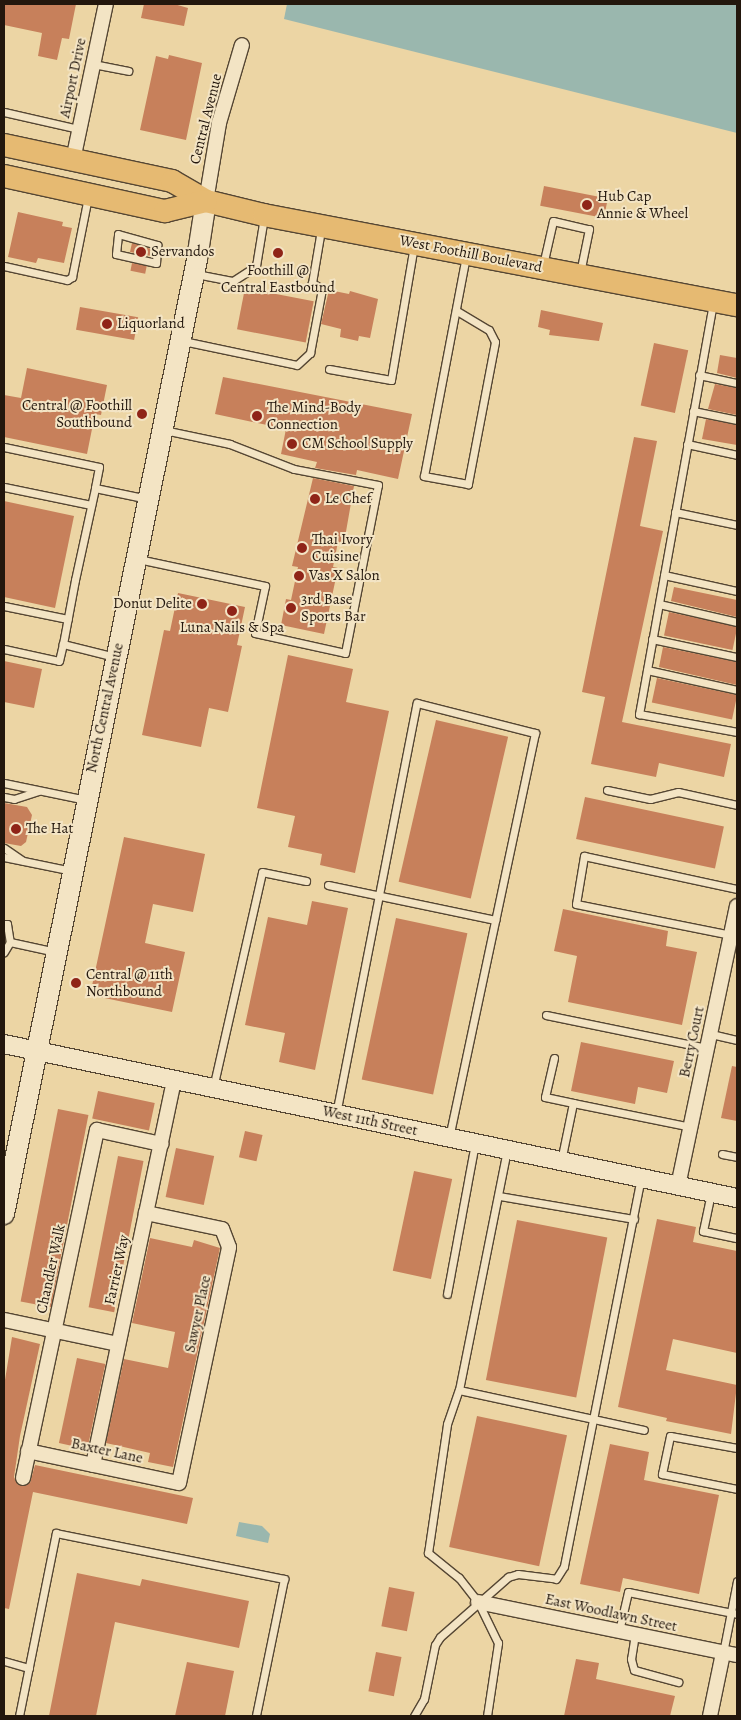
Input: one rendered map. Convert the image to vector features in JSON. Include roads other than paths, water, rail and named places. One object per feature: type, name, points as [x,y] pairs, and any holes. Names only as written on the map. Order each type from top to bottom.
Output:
[{"type":"main road","name":"West Foothill Boulevard","points":[[5,146],[172,181],[206,201],[264,215],[737,305]]},
{"type":"main road","name":"West Foothill Boulevard","points":[[5,178],[165,211],[206,201]]},
{"type":"main road","name":"North Central Avenue","points":[[4,1214],[9,1158],[56,952],[194,273],[206,201]]},
{"type":"street","name":"Airport Drive","points":[[73,160],[106,4]]},
{"type":"street","name":"Central Avenue","points":[[206,201],[219,124],[242,45]]},
{"type":"street","name":"Berry Court","points":[[678,1186],[737,910]]},
{"type":"street","name":"West 11th Street","points":[[4,1044],[737,1198]]},
{"type":"street","name":"Farrier Way","points":[[93,1465],[174,1081]]},
{"type":"street","name":"Chandler Walk","points":[[23,1478],[98,1130],[161,1144]]},
{"type":"street","name":"Sawyer Place","points":[[146,1213],[222,1229],[229,1247],[179,1483]]},
{"type":"street","points":[[4,1320],[118,1344]]},
{"type":"street","name":"Baxter Lane","points":[[28,1451],[179,1483]]},
{"type":"street","name":"East Woodlawn Street","points":[[478,1602],[737,1655]]},
{"type":"street","points":[[710,1716],[723,1653]]},
{"type":"lane","points":[[93,64],[128,71]]},
{"type":"lane","points":[[4,112],[79,129]]},
{"type":"lane","points":[[4,266],[67,280],[72,277],[89,194]]},
{"type":"lane","points":[[194,273],[233,281],[256,266],[264,215]]},
{"type":"lane","points":[[542,267],[553,221],[589,229],[580,274]]},
{"type":"lane","points":[[180,340],[297,366],[310,353],[322,289],[312,283],[321,226]]},
{"type":"lane","points":[[118,234],[157,245],[156,263],[116,254],[118,234]]},
{"type":"lane","points":[[329,369],[391,380],[415,243]]},
{"type":"lane","points":[[456,311],[489,330],[495,342],[468,484],[424,476],[466,253]]},
{"type":"lane","points":[[713,300],[639,714],[737,732]]},
{"type":"lane","points":[[700,376],[737,383]]},
{"type":"lane","points":[[693,411],[737,420]]},
{"type":"lane","points":[[136,559],[265,586],[255,633],[345,653],[378,485],[294,469],[230,444],[162,430]]},
{"type":"lane","points":[[687,444],[737,455]]},
{"type":"lane","points":[[4,447],[99,467],[59,661],[4,649]]},
{"type":"lane","points":[[4,487],[91,505]]},
{"type":"lane","points":[[95,488],[148,499]]},
{"type":"lane","points":[[675,512],[737,525]]},
{"type":"lane","points":[[664,575],[737,591]]},
{"type":"lane","points":[[658,604],[737,622]]},
{"type":"lane","points":[[4,606],[68,619]]},
{"type":"lane","points":[[652,639],[737,657]]},
{"type":"lane","points":[[63,644],[116,657]]},
{"type":"lane","points":[[647,670],[737,690]]},
{"type":"lane","points":[[336,1114],[417,702],[534,733],[449,1137]]},
{"type":"lane","points":[[4,783],[86,800]]},
{"type":"lane","points":[[607,790],[650,799],[678,792],[737,805]]},
{"type":"lane","points":[[4,797],[14,799],[39,791]]},
{"type":"lane","points":[[4,848],[24,862]]},
{"type":"lane","points":[[731,935],[576,904],[584,856],[737,889]]},
{"type":"lane","points":[[4,857],[72,871]]},
{"type":"lane","points":[[212,1089],[262,872],[306,881]]},
{"type":"lane","points":[[328,886],[495,920]]},
{"type":"lane","points":[[4,924],[7,924],[10,942],[4,952]]},
{"type":"lane","points":[[10,942],[56,952]]},
{"type":"lane","points":[[546,1015],[707,1048]]},
{"type":"lane","points":[[710,1034],[737,1040]]},
{"type":"lane","points":[[554,1058],[546,1097],[691,1127]]},
{"type":"lane","points":[[561,1162],[573,1103]]},
{"type":"lane","points":[[447,1294],[475,1142]]},
{"type":"lane","points":[[487,1716],[498,1643],[478,1602],[459,1578],[428,1553],[447,1424],[459,1390],[508,1149]]},
{"type":"lane","points":[[722,1154],[737,1157]]},
{"type":"lane","points":[[414,1716],[424,1699],[437,1640],[508,1577],[518,1574],[556,1579],[564,1566],[641,1178]]},
{"type":"lane","points":[[711,1193],[703,1232],[737,1238]]},
{"type":"lane","points":[[498,1196],[634,1219]]},
{"type":"lane","points":[[459,1390],[594,1417],[644,1430]]},
{"type":"lane","points":[[737,1448],[670,1436],[662,1474],[737,1489]]},
{"type":"lane","points":[[18,1716],[56,1533],[284,1580],[256,1716]]},
{"type":"lane","points":[[723,1653],[734,1613],[737,1581]]},
{"type":"lane","points":[[619,1631],[628,1592],[734,1613]]},
{"type":"lane","points":[[636,1634],[631,1659],[634,1670],[678,1682]]},
{"type":"lane","points":[[4,1661],[29,1668]]},
{"type":"water","points":[[287,4],[737,4],[737,133],[284,19]]},
{"type":"water","points":[[239,1522],[262,1526],[270,1534],[268,1543],[236,1536]]},
{"type":"place","name":"Hub Cap Annie & Wheel","points":[[587,205]]},
{"type":"place","name":"Servandos","points":[[141,252]]},
{"type":"place","name":"Foothill @ Central Eastbound","points":[[278,253]]},
{"type":"place","name":"Liquorland","points":[[107,324]]},
{"type":"place","name":"Central @ Foothill Southbound","points":[[142,414]]},
{"type":"place","name":"The Mind-Body Connection","points":[[257,416]]},
{"type":"place","name":"CM School Supply","points":[[292,444]]},
{"type":"place","name":"Le Chef","points":[[315,499]]},
{"type":"place","name":"Thai Ivory Cuisine","points":[[302,548]]},
{"type":"place","name":"Vas X Salon","points":[[299,576]]},
{"type":"place","name":"Donut Delite","points":[[202,604]]},
{"type":"place","name":"3rd Base Sports Bar","points":[[291,608]]},
{"type":"place","name":"Luna Nails & Spa","points":[[232,611]]},
{"type":"place","name":"The Hat","points":[[16,829]]},
{"type":"place","name":"Central @ 11th Northbound","points":[[76,983]]}]
